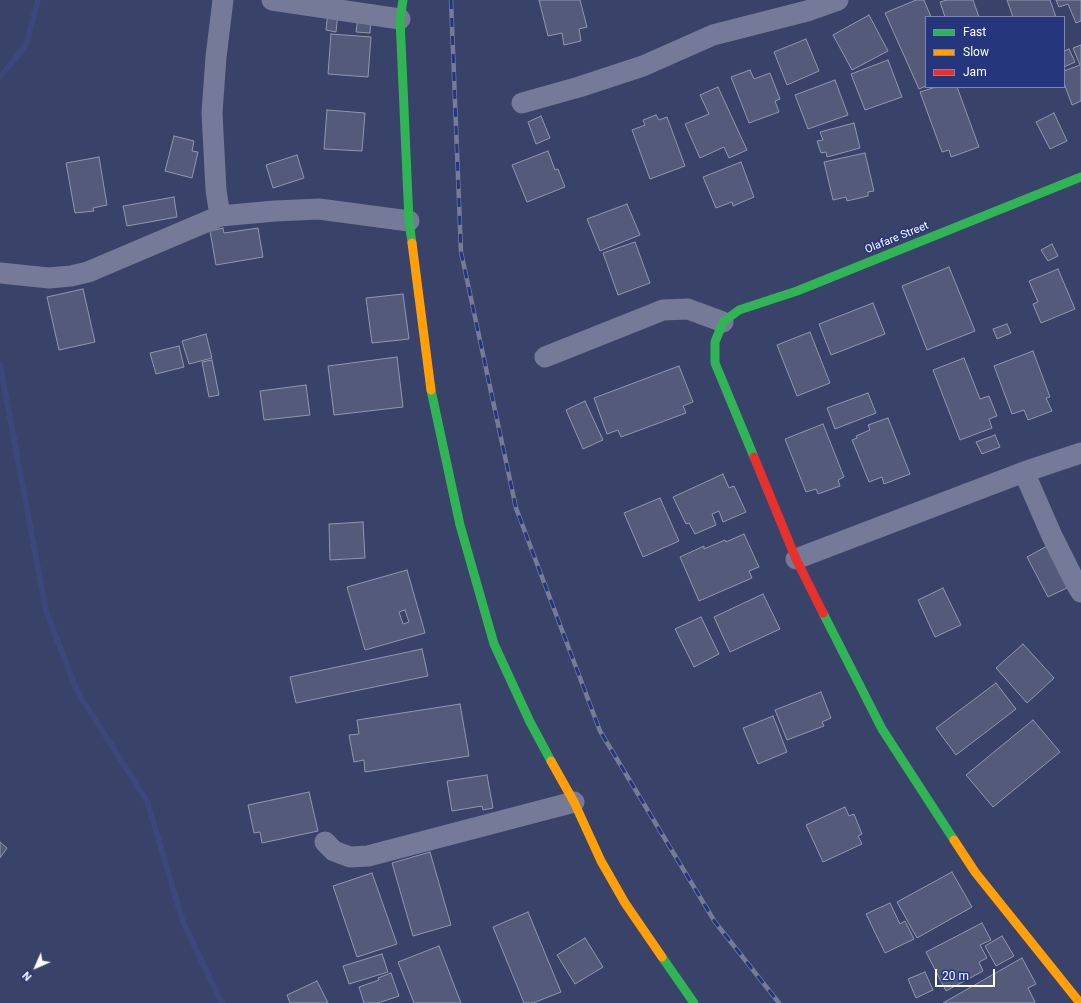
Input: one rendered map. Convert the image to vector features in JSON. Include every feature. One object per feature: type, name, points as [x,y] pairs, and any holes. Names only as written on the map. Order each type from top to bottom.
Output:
[{"type":"street","points":[[220,216],[216,190],[212,113],[216,57],[223,0]]},
{"type":"street","points":[[272,0],[401,9],[409,221],[432,400],[460,525],[494,644],[530,722],[574,802],[601,861],[625,902],[694,1003]]},
{"type":"street","points":[[522,103],[579,87],[643,66],[713,35],[807,11],[838,0]]},
{"type":"street","name":"Olafare Street","points":[[723,322],[739,310],[797,291],[1081,177]]},
{"type":"street","points":[[0,273],[49,278],[71,276],[88,272],[220,216],[319,209],[409,221]]},
{"type":"street","points":[[544,357],[663,310],[688,309],[723,322],[714,342],[715,363],[796,559],[882,729],[975,872],[1080,1003]]},
{"type":"street","points":[[796,559],[1024,472],[1081,453]]},
{"type":"street","points":[[1024,472],[1052,536],[1081,592]]},
{"type":"street","points":[[325,842],[334,851],[350,857],[368,856],[574,802]]},
{"type":"building","points":[[539,0],[580,0],[587,27],[579,29],[581,41],[564,45],[562,33],[548,36]]},
{"type":"building","points":[[916,0],[924,0],[931,16],[925,16],[925,86],[919,89],[885,13]]},
{"type":"building","points":[[947,0],[973,0],[979,16],[945,16],[940,2]]},
{"type":"building","points":[[1007,0],[1050,0],[1056,16],[1013,16]]},
{"type":"building","points":[[1056,0],[1081,0],[1081,21],[1076,23],[1068,4],[1059,7]]},
{"type":"building","points":[[328,12],[338,13],[336,32],[326,30]]},
{"type":"building","points":[[869,15],[888,51],[852,70],[833,35]]},
{"type":"building","points":[[358,17],[371,18],[370,33],[356,32]]},
{"type":"building","points":[[331,34],[371,37],[368,77],[328,74]]},
{"type":"building","points":[[806,39],[819,71],[787,85],[774,52]]},
{"type":"building","points":[[1081,45],[1081,101],[1072,105],[1065,86],[1065,71],[1080,65],[1073,48]]},
{"type":"building","points":[[1069,49],[1075,62],[1065,67],[1065,51]]},
{"type":"building","points":[[888,60],[902,97],[865,110],[851,74]]},
{"type":"building","points":[[750,70],[754,79],[770,73],[780,99],[775,101],[779,112],[749,123],[731,77]]},
{"type":"building","points":[[835,80],[848,115],[808,129],[795,95]]},
{"type":"building","points":[[718,87],[747,150],[729,158],[724,147],[700,158],[685,124],[709,114],[700,95]]},
{"type":"building","points":[[933,88],[957,88],[979,147],[951,157],[949,150],[942,152],[920,92]]},
{"type":"building","points":[[327,110],[365,113],[362,151],[324,149]]},
{"type":"building","points":[[1054,113],[1067,141],[1050,149],[1036,122]]},
{"type":"building","points":[[656,115],[659,120],[667,117],[685,166],[650,179],[632,130],[645,125],[643,120]]},
{"type":"building","points":[[541,116],[550,138],[536,144],[528,122]]},
{"type":"building","points":[[854,123],[860,148],[827,157],[826,152],[821,153],[817,141],[823,140],[820,132]]},
{"type":"building","points":[[174,136],[194,141],[192,151],[198,152],[192,178],[165,171]]},
{"type":"building","points":[[548,151],[555,170],[558,169],[565,187],[527,202],[512,165]]},
{"type":"building","points":[[865,153],[874,191],[868,192],[868,196],[847,201],[846,197],[833,200],[824,162]]},
{"type":"building","points":[[297,155],[304,178],[273,188],[266,165]]},
{"type":"building","points":[[99,157],[107,205],[93,208],[94,211],[75,213],[66,163]]},
{"type":"building","points":[[741,162],[754,197],[733,206],[732,202],[716,208],[703,177]]},
{"type":"building","points":[[174,197],[177,217],[127,226],[123,206]]},
{"type":"building","points":[[627,204],[640,235],[600,251],[587,219]]},
{"type":"building","points":[[223,228],[224,233],[258,228],[263,257],[216,265],[210,231]]},
{"type":"building","points":[[635,242],[650,283],[618,295],[603,253]]},
{"type":"building","points":[[1052,244],[1058,256],[1048,261],[1041,250]]},
{"type":"building","points":[[949,267],[975,331],[927,350],[902,286]]},
{"type":"building","points":[[1058,269],[1075,309],[1041,323],[1033,304],[1038,302],[1029,281]]},
{"type":"building","points":[[83,289],[95,342],[59,350],[47,297]]},
{"type":"building","points":[[403,294],[409,339],[372,343],[366,298]]},
{"type":"building","points":[[873,303],[885,334],[831,355],[819,324]]},
{"type":"building","points":[[1007,324],[1011,333],[997,339],[993,329]]},
{"type":"building","points":[[810,332],[830,383],[797,396],[777,345]]},
{"type":"building","points":[[206,334],[212,358],[189,364],[182,341]]},
{"type":"building","points":[[179,346],[184,367],[156,374],[150,353]]},
{"type":"building","points":[[1033,351],[1050,397],[1046,398],[1052,411],[1028,420],[1024,410],[1012,414],[994,366]]},
{"type":"building","points":[[397,357],[403,407],[334,415],[328,366]]},
{"type":"building","points":[[964,358],[980,399],[989,396],[997,416],[989,419],[992,428],[960,440],[933,370]]},
{"type":"building","points":[[212,360],[219,395],[209,397],[202,362]]},
{"type":"building","points":[[679,366],[693,402],[683,406],[686,413],[621,437],[618,430],[607,434],[594,398]]},
{"type":"building","points":[[306,385],[310,415],[264,420],[260,391]]},
{"type":"building","points":[[868,393],[876,413],[835,429],[827,408]]},
{"type":"building","points":[[585,401],[603,440],[583,449],[566,410]]},
{"type":"building","points":[[888,418],[910,474],[884,484],[882,477],[869,482],[852,440],[857,438],[856,436],[870,430],[868,425]]},
{"type":"building","points":[[823,424],[844,477],[838,480],[840,486],[818,494],[816,489],[806,492],[785,439]]},
{"type":"building","points":[[995,435],[1000,447],[982,454],[976,442]]},
{"type":"building","points":[[723,474],[729,488],[734,486],[746,512],[723,522],[719,511],[712,514],[716,525],[695,534],[689,523],[686,524],[673,497]]},
{"type":"building","points":[[660,498],[679,541],[643,557],[624,513]]},
{"type":"building","points":[[363,522],[365,558],[330,560],[329,524]]},
{"type":"building","points":[[744,534],[759,567],[749,571],[752,578],[699,601],[680,557],[704,546],[704,549]]},
{"type":"building","points":[[1049,545],[1071,586],[1048,597],[1027,557]]},
{"type":"building","points":[[407,570],[425,633],[365,650],[347,587]],"holes":[[[405,610],[409,622],[403,624],[399,612]]]},
{"type":"building","points":[[943,588],[961,625],[935,637],[918,600]]},
{"type":"building","points":[[763,594],[780,629],[730,652],[714,617]]},
{"type":"building","points":[[701,617],[719,654],[694,667],[675,629]]},
{"type":"building","points":[[1023,644],[1054,678],[1027,703],[996,668]]},
{"type":"building","points":[[422,649],[428,676],[296,703],[290,677]]},
{"type":"building","points":[[996,683],[1016,709],[956,755],[936,728]]},
{"type":"building","points":[[821,692],[831,718],[822,722],[824,726],[787,740],[775,710]]},
{"type":"building","points":[[460,704],[469,756],[365,772],[364,760],[354,762],[349,735],[359,734],[357,720]]},
{"type":"building","points":[[773,716],[787,752],[758,764],[743,728]]},
{"type":"building","points":[[1033,720],[1060,752],[993,807],[966,775]]},
{"type":"building","points":[[487,775],[493,808],[483,810],[482,806],[452,811],[447,781]]},
{"type":"building","points":[[309,792],[318,831],[262,843],[260,832],[254,833],[248,805]]},
{"type":"building","points":[[845,807],[849,816],[854,814],[862,834],[858,836],[862,844],[823,862],[806,825]]},
{"type":"building","points":[[0,842],[7,848],[0,858]]},
{"type":"building","points":[[430,852],[451,925],[413,936],[392,863]]},
{"type":"building","points":[[952,872],[972,907],[917,938],[897,902]]},
{"type":"building","points":[[372,873],[397,944],[357,957],[333,886]]},
{"type":"building","points":[[890,903],[900,924],[905,921],[914,939],[885,953],[866,914]]},
{"type":"building","points":[[528,912],[561,992],[533,1003],[524,1003],[493,927]]},
{"type":"building","points":[[982,923],[991,940],[980,945],[987,958],[979,962],[983,971],[946,991],[926,952]]},
{"type":"building","points":[[1002,936],[1014,956],[996,966],[985,946]]},
{"type":"building","points":[[585,938],[603,967],[575,984],[557,955]]},
{"type":"building","points":[[439,946],[461,1003],[414,1003],[398,962]]},
{"type":"building","points":[[382,954],[388,972],[349,984],[343,966]]},
{"type":"building","points":[[1022,958],[1036,984],[1028,988],[1035,1002],[1034,1003],[943,1003]]},
{"type":"building","points":[[925,972],[933,990],[916,998],[908,979]]},
{"type":"building","points":[[391,973],[399,996],[378,1003],[364,1003],[359,987],[379,980],[378,978]]},
{"type":"building","points":[[317,981],[328,1003],[290,1003],[287,995]]},
{"type":"waterway","points":[[0,77],[26,45],[38,0]]},
{"type":"waterway","points":[[0,364],[46,611],[77,691],[147,801],[183,922],[222,1003]]},
{"type":"railway","points":[[451,0],[461,252],[516,508],[600,731],[715,922],[779,1003]]},
{"type":"traffic: fast","points":[[403,0],[400,19],[409,221],[412,243]]},
{"type":"traffic: fast","points":[[754,457],[715,363],[715,342],[723,322],[739,310],[797,291],[1081,177]]},
{"type":"traffic: fast","points":[[431,390],[460,525],[494,644],[530,722],[551,761]]},
{"type":"traffic: fast","points":[[823,613],[882,729],[954,840]]},
{"type":"traffic: fast","points":[[662,957],[694,1003]]},
{"type":"traffic: slow","points":[[412,243],[431,390]]},
{"type":"traffic: slow","points":[[551,761],[574,802],[601,861],[625,903],[662,957]]},
{"type":"traffic: slow","points":[[954,840],[975,872],[1080,1003]]},
{"type":"traffic: jam","points":[[754,457],[796,559],[823,613]]}]
